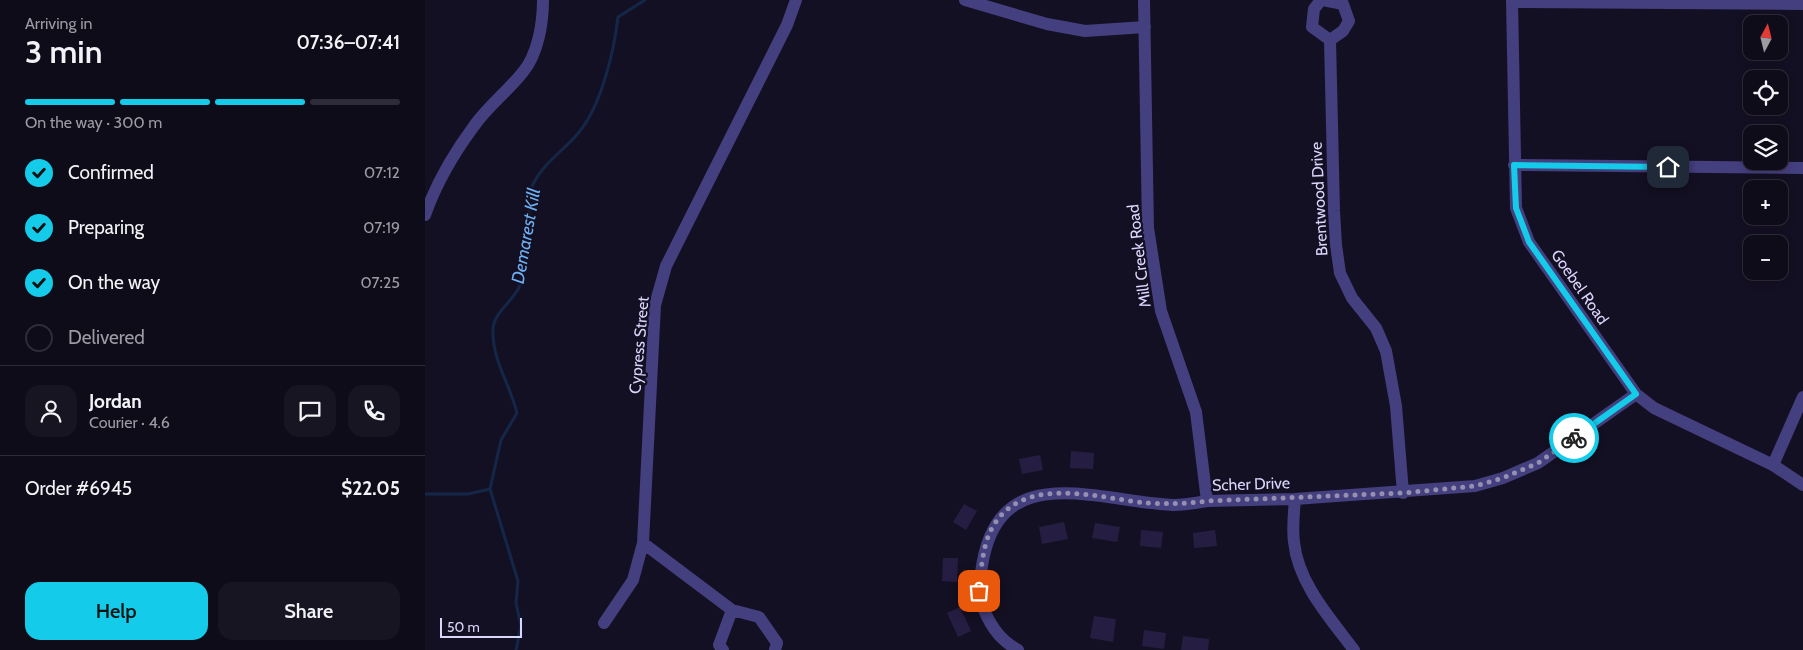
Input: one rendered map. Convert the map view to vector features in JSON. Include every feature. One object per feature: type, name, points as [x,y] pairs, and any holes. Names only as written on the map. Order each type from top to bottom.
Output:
[{"type":"street","points":[[425,216],[429,190],[475,124],[525,71],[535,50],[540,31],[543,0]]},
{"type":"street","name":"Cypress Street","points":[[604,623],[633,580],[643,543],[655,305],[666,266],[787,25],[796,0]]},
{"type":"street","points":[[965,0],[1047,24],[1085,30],[1145,27]]},
{"type":"street","name":"Mill Creek Road","points":[[1144,0],[1148,228],[1161,311],[1196,412],[1207,501]]},
{"type":"street","points":[[1322,0],[1343,4],[1349,21],[1343,31],[1330,40],[1312,27],[1314,9],[1322,0]]},
{"type":"street","points":[[1511,1],[1803,4]]},
{"type":"street","name":"Goebel Road","points":[[1511,1],[1516,208],[1529,242],[1636,394],[1654,408],[1773,465],[1803,485]]},
{"type":"street","name":"Brentwood Drive","points":[[1330,40],[1335,219],[1340,273],[1352,298],[1376,328],[1386,351],[1396,406],[1403,493]]},
{"type":"street","points":[[1514,165],[1803,168]]},
{"type":"street","name":"Scher Drive","points":[[1018,650],[1003,639],[989,620],[979,591],[983,559],[991,532],[1005,511],[1029,498],[1058,492],[1175,505],[1207,501],[1295,499],[1403,493],[1475,486],[1503,478],[1538,463],[1636,394]]},
{"type":"street","points":[[1773,465],[1803,397]]},
{"type":"street","points":[[1295,499],[1294,542],[1302,574],[1353,650]]},
{"type":"street","points":[[643,543],[732,610],[759,617],[777,643],[775,650]]},
{"type":"street","points":[[723,650],[719,645],[732,610]]},
{"type":"building","points":[[1071,451],[1094,453],[1093,469],[1070,468]]},
{"type":"building","points":[[1040,455],[1043,470],[1022,474],[1019,459]]},
{"type":"building","points":[[964,504],[977,511],[966,530],[953,522]]},
{"type":"building","points":[[1064,522],[1068,539],[1042,544],[1039,527]]},
{"type":"building","points":[[1095,523],[1120,527],[1117,542],[1092,538]]},
{"type":"building","points":[[1141,530],[1163,532],[1161,548],[1140,546]]},
{"type":"building","points":[[1215,530],[1217,546],[1194,548],[1193,533]]},
{"type":"building","points":[[943,558],[958,558],[957,582],[942,581]]},
{"type":"building","points":[[960,607],[971,631],[958,637],[947,613]]},
{"type":"building","points":[[1094,616],[1116,619],[1113,642],[1090,638]]},
{"type":"building","points":[[1144,630],[1166,633],[1164,649],[1142,646]]},
{"type":"building","points":[[1183,636],[1209,639],[1208,650],[1181,650]]},
{"type":"waterway","name":"Demarest Kill","points":[[490,489],[501,440],[517,413],[495,352],[493,330],[497,317],[514,296],[521,282],[522,262],[530,233],[529,196],[533,184],[543,169],[580,131],[595,106],[610,61],[618,17],[645,0]]},
{"type":"waterway","points":[[490,489],[518,581],[516,603],[521,626],[516,650]]},
{"type":"waterway","name":"Demarest Kill","points":[[425,494],[468,494],[490,489]]},
{"type":"way so far","points":[[979,591],[983,559],[991,532],[1005,511],[1029,498],[1058,492],[1175,505],[1207,501],[1295,499],[1403,493],[1475,486],[1503,478],[1538,463],[1574,438]]},
{"type":"route","points":[[1574,438],[1636,394],[1529,242],[1516,208],[1514,165],[1668,167]]}]
